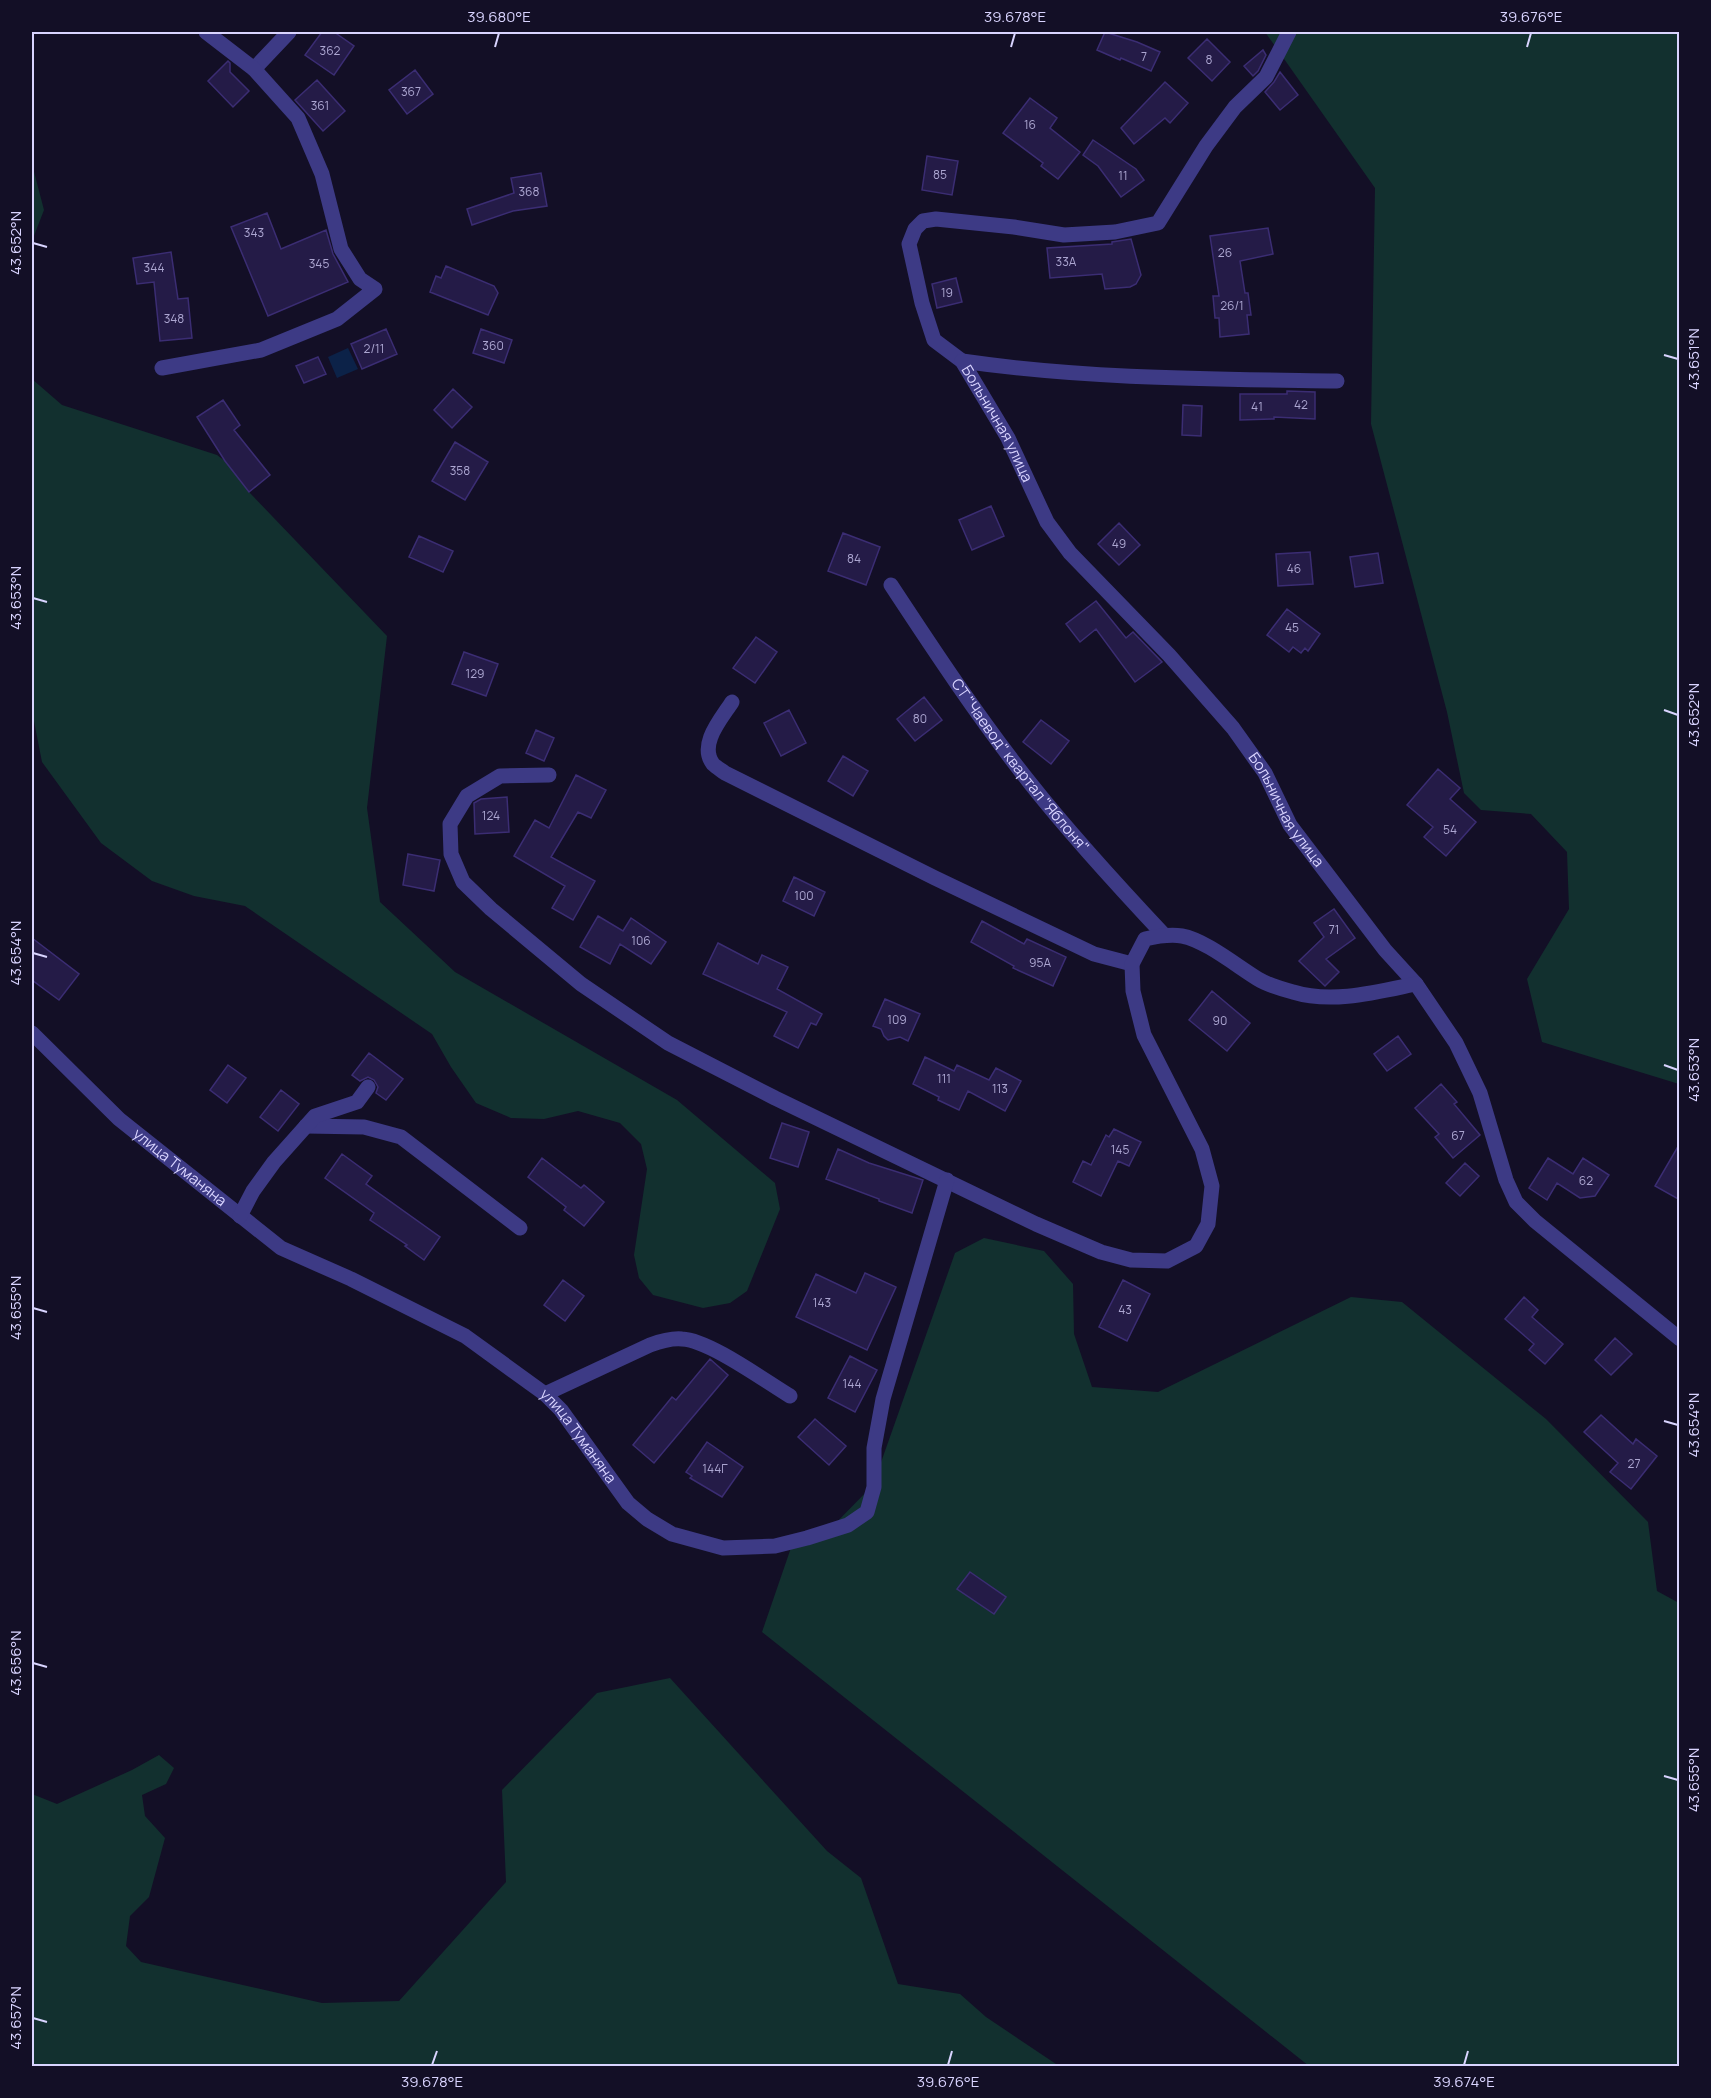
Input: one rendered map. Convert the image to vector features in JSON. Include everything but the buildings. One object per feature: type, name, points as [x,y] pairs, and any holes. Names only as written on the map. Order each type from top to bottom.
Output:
[{"type":"street","points":[[162,368],[261,350],[337,319],[375,289],[360,279],[342,249],[322,174],[298,118],[254,69],[206,32]]},
{"type":"street","points":[[254,69],[289,32]]},
{"type":"street","name":"Больничная улица","points":[[1289,32],[1266,77],[1235,107],[1206,146],[1158,223],[1115,231],[1064,235],[936,219],[923,221],[915,229],[909,244],[922,303],[934,340],[962,361],[1008,438],[1047,522],[1070,553],[1169,655],[1233,728],[1265,773],[1290,825],[1385,950],[1416,984],[1456,1043],[1480,1093],[1506,1180],[1516,1202],[1535,1221],[1680,1339]]},
{"type":"street","points":[[962,361],[1014,368],[1147,377],[1337,381]]},
{"type":"street","name":"СТ \"Чаевод\" квартал \"Яблоня\"","points":[[891,585],[945,666],[1030,783],[1126,895],[1164,935]]},
{"type":"street","points":[[732,702],[710,739],[708,752],[713,764],[725,772],[935,878],[1083,949],[1132,964]]},
{"type":"street","points":[[549,775],[500,776],[467,796],[450,824],[451,854],[463,882],[491,909],[581,984],[668,1043],[775,1098],[1036,1224],[1131,1260],[1167,1261],[1196,1246],[1208,1224],[1212,1186],[1202,1149],[1144,1035],[1133,991],[1132,964],[1145,939],[1164,935],[1185,936],[1213,950],[1261,981],[1294,993],[1323,998],[1416,984]]},
{"type":"street","name":"улица Туманяна","points":[[32,1033],[119,1119],[280,1248],[351,1279],[465,1336],[545,1394],[561,1410],[628,1503],[647,1519],[672,1534],[723,1548],[775,1546],[807,1538],[848,1525],[867,1512],[874,1487],[874,1448],[883,1399],[947,1180]]},
{"type":"street","points":[[240,1216],[253,1191],[274,1162],[315,1116],[357,1102],[368,1087]]},
{"type":"street","points":[[306,1126],[364,1127],[401,1137],[520,1228]]},
{"type":"street","points":[[545,1394],[650,1345],[684,1339],[704,1344],[790,1396]]},
{"type":"green space","points":[[1265,32],[1679,32],[1679,1084],[1542,1042],[1527,979],[1569,909],[1567,852],[1531,814],[1481,810],[1464,793],[1447,712],[1371,424],[1375,188]]},
{"type":"green space","points":[[32,164],[44,210],[32,241]]},
{"type":"green space","points":[[32,379],[62,405],[217,455],[225,461],[249,492],[387,636],[367,808],[380,902],[455,972],[677,1100],[775,1183],[780,1209],[747,1291],[730,1303],[703,1308],[653,1295],[639,1278],[634,1255],[647,1169],[641,1144],[620,1123],[578,1111],[544,1119],[511,1118],[476,1103],[432,1034],[245,906],[194,896],[152,881],[101,843],[42,762],[32,711]]},
{"type":"green space","points":[[984,1238],[1044,1251],[1073,1284],[1074,1334],[1092,1387],[1158,1392],[1351,1297],[1402,1302],[1546,1419],[1648,1522],[1657,1591],[1679,1603],[1679,2066],[1309,2066],[762,1632],[794,1539],[830,1529],[873,1485],[955,1253]]},
{"type":"green space","points":[[670,1678],[827,1851],[861,1878],[898,1984],[960,1994],[986,2017],[1059,2066],[32,2066],[32,1794],[57,1804],[132,1770],[159,1755],[174,1768],[166,1784],[142,1795],[145,1816],[165,1838],[149,1897],[130,1916],[126,1946],[141,1962],[322,2003],[399,2001],[506,1882],[502,1790],[597,1693]]},
{"type":"water","points":[[348,348],[358,369],[337,378],[328,357]]}]
